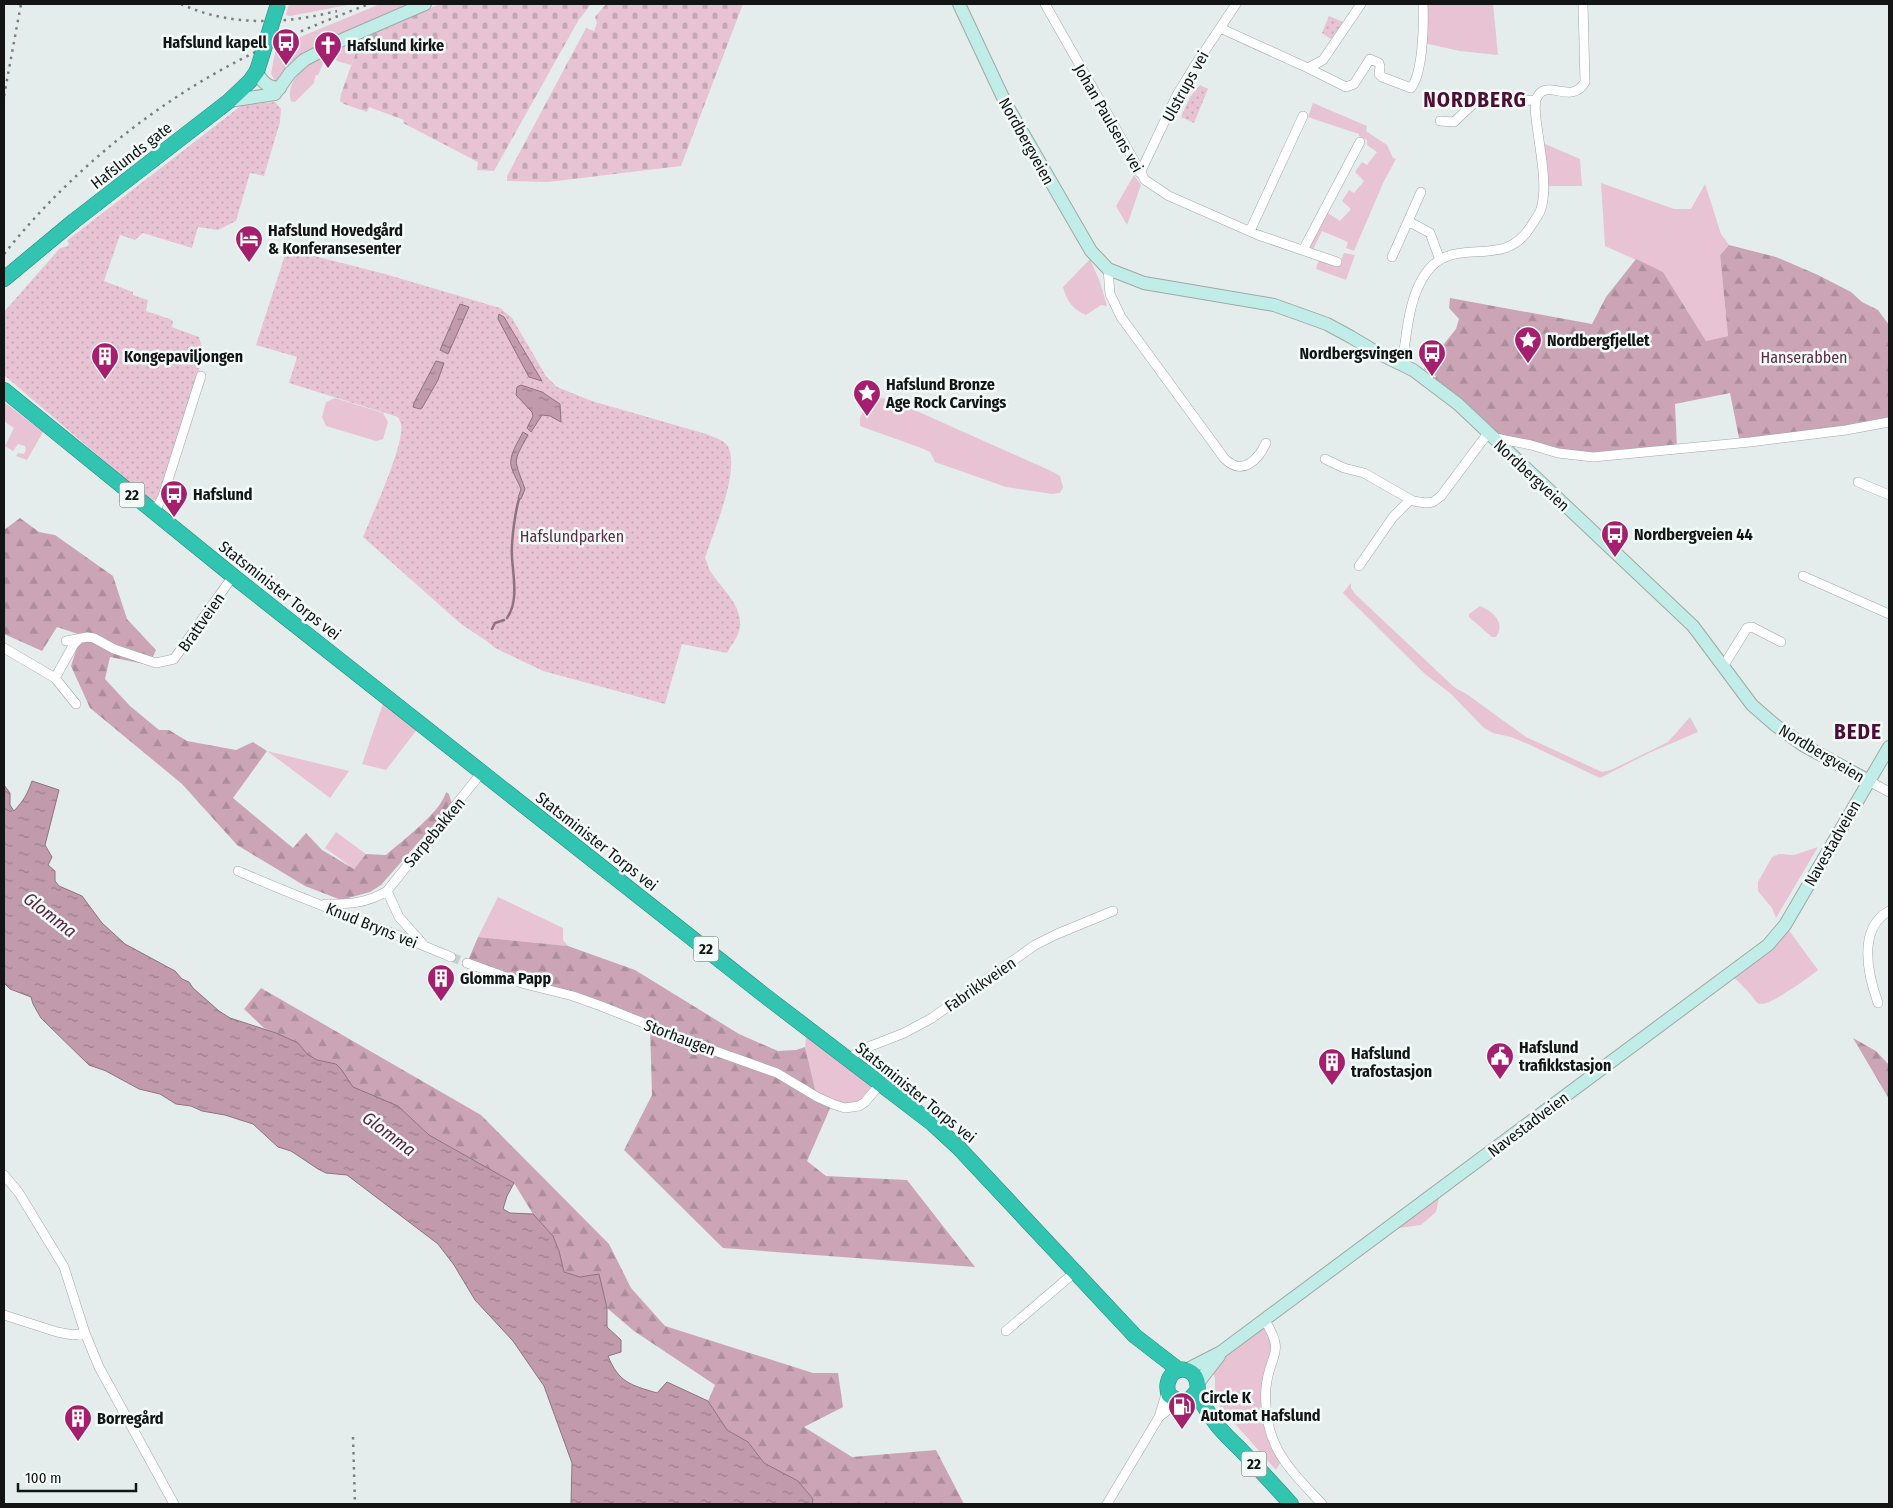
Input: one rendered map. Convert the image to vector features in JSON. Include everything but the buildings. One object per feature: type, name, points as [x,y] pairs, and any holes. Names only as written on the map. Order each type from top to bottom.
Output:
[{"type":"highway","points":[[257,71],[278,4]]},
{"type":"highway","name":"Hafslunds gate","points":[[4,279],[74,221],[229,101],[250,81],[257,71]]},
{"type":"highway","name":"Hafslunds gate","points":[[4,290],[24,264]]},
{"type":"highway","name":"Statsminister Torps vei","points":[[7,394],[82,452],[233,576],[764,995],[933,1124],[958,1147],[1135,1336],[1167,1386]]},
{"type":"highway","name":"Statsminister Torps vei","points":[[1135,1336],[1182,1370]]},
{"type":"highway","points":[[1167,1386],[1171,1375],[1182,1370]]},
{"type":"highway","name":"22","points":[[1182,1370],[1194,1375],[1217,1424]]},
{"type":"highway","name":"22","points":[[1167,1386],[1172,1398],[1181,1401],[1217,1424],[1291,1504]]},
{"type":"highway","points":[[1181,1401],[1193,1398],[1198,1387]]},
{"type":"street","points":[[229,101],[271,96],[278,92],[290,73],[304,60],[344,39],[425,4]]},
{"type":"street","name":"Nordbergveien","points":[[959,4],[1006,104],[1091,252],[1108,270],[1144,283],[1274,305],[1336,328],[1376,352],[1420,374],[1454,401],[1693,626],[1752,704],[1775,725],[1803,745],[1889,792]]},
{"type":"street","name":"Johan Paulsens vei","points":[[1045,4],[1144,180],[1164,193],[1250,231],[1337,262]]},
{"type":"street","name":"Ulstrups vei","points":[[1140,172],[1178,94],[1236,4]]},
{"type":"street","points":[[1308,68],[1323,60],[1361,4]]},
{"type":"street","points":[[1220,28],[1346,87],[1351,87],[1354,84],[1370,59],[1378,63],[1380,67],[1379,74],[1382,77],[1410,88],[1415,80],[1422,43],[1423,4]]},
{"type":"street","points":[[1402,364],[1412,306],[1416,292],[1428,271],[1440,260],[1460,253],[1502,250],[1521,240],[1526,235],[1540,210],[1544,187],[1536,100],[1538,94],[1544,90],[1550,89],[1569,94],[1577,92],[1586,82],[1583,4]]},
{"type":"street","points":[[257,71],[259,77],[266,84],[274,88],[280,88]]},
{"type":"street","points":[[1440,121],[1454,122],[1473,104],[1480,102],[1536,100]]},
{"type":"street","points":[[1250,231],[1303,116]]},
{"type":"street","points":[[1302,250],[1360,142]]},
{"type":"street","points":[[1392,257],[1421,192]]},
{"type":"street","points":[[1408,220],[1430,232],[1440,260]]},
{"type":"street","points":[[1108,270],[1110,294],[1121,317],[1224,458],[1238,466],[1250,464],[1260,456],[1266,443]]},
{"type":"street","points":[[154,513],[161,501],[201,376]]},
{"type":"street","points":[[1325,459],[1344,468],[1364,473],[1410,500],[1426,503],[1433,502],[1441,496],[1490,435],[1558,453],[1593,457],[1750,442],[1846,430],[1889,422]]},
{"type":"street","points":[[1858,482],[1889,495]]},
{"type":"street","points":[[1359,566],[1393,517],[1410,500]]},
{"type":"street","name":"Brattveien","points":[[66,641],[86,637],[94,638],[114,649],[156,664],[174,659],[233,576]]},
{"type":"street","points":[[1803,576],[1889,614]]},
{"type":"street","points":[[1724,665],[1747,628],[1752,627],[1781,642]]},
{"type":"street","points":[[55,678],[74,644],[79,639]]},
{"type":"street","points":[[4,648],[55,678],[76,704]]},
{"type":"street","name":"Navestadveien","points":[[1182,1370],[1222,1352],[1768,945],[1785,925],[1889,747]]},
{"type":"street","name":"Sarpebakken","points":[[319,904],[360,903],[375,898],[386,891],[482,772]]},
{"type":"street","points":[[238,871],[283,891],[319,904]]},
{"type":"street","points":[[386,891],[399,917],[424,946],[451,957]]},
{"type":"street","name":"Knud Bryns vei","points":[[319,904],[424,946]]},
{"type":"street","points":[[1878,1002],[1871,985],[1868,954],[1870,934],[1874,925],[1889,911]]},
{"type":"street","name":"Fabrikkveien","points":[[850,1060],[858,1051],[904,1033],[932,1018],[1036,945],[1057,934],[1113,912]]},
{"type":"street","name":"Storhaugen","points":[[467,963],[526,984],[573,996],[776,1073],[817,1097],[845,1108],[859,1106],[865,1102],[881,1083]]},
{"type":"street","points":[[4,1175],[19,1193],[64,1268],[84,1332],[109,1386],[174,1504]]},
{"type":"street","points":[[1006,1331],[1075,1272]]},
{"type":"street","points":[[4,1315],[57,1332],[73,1335],[84,1332]]},
{"type":"street","points":[[1264,1319],[1276,1341],[1276,1351],[1266,1386],[1268,1428],[1282,1460],[1322,1504]]},
{"type":"street","name":"Navestadveien","points":[[1198,1387],[1222,1352]]},
{"type":"street","points":[[1107,1504],[1159,1417],[1167,1386]]},
{"type":"street","points":[[1159,1417],[1181,1401]]},
{"type":"green space","points":[[289,4],[353,4],[290,16],[286,15]]},
{"type":"green space","points":[[380,4],[425,4],[322,49],[280,88],[271,74],[276,47]]},
{"type":"green space","points":[[440,4],[591,4],[578,21],[494,171],[477,170],[478,162],[403,123],[404,120],[369,107],[367,112],[340,101],[362,35]]},
{"type":"green space","points":[[606,4],[743,4],[681,166],[548,182],[507,181],[507,176],[586,28],[594,31],[597,23],[595,17]]},
{"type":"green space","points":[[1427,4],[1493,4],[1498,55],[1460,51],[1424,43]]},
{"type":"green space","points":[[1329,16],[1343,22],[1331,39],[1322,33]]},
{"type":"green space","points":[[362,35],[351,65],[337,61],[331,55],[324,62],[318,75],[316,75],[315,82],[295,102],[291,101],[290,90],[292,84],[302,70],[311,63]]},
{"type":"green space","points":[[1200,85],[1208,89],[1194,123],[1181,117],[1190,97]]},
{"type":"green space","points":[[275,102],[281,109],[280,122],[264,176],[250,173],[236,221],[218,230],[198,227],[192,248],[143,233],[135,240],[120,235],[104,281],[148,300],[146,311],[170,319],[173,321],[172,327],[199,337],[204,354],[160,495],[157,499],[151,501],[4,375],[4,312],[60,248],[68,246],[69,243],[67,241],[69,239],[242,105]]},
{"type":"green space","points":[[1313,103],[1367,126],[1366,131],[1387,145],[1393,158],[1396,159],[1384,181],[1354,251],[1346,248],[1348,242],[1322,231],[1313,250],[1309,249],[1308,246],[1326,212],[1340,221],[1351,209],[1342,201],[1349,190],[1354,193],[1364,181],[1355,172],[1362,162],[1367,165],[1377,152],[1367,145],[1367,140],[1359,136],[1359,134],[1308,117]]},
{"type":"green space","points":[[1543,143],[1580,159],[1582,186],[1547,186]]},
{"type":"green space","points":[[1134,175],[1141,185],[1127,225],[1116,206]]},
{"type":"green space","points":[[1601,183],[1674,209],[1691,209],[1705,184],[1721,234],[1729,245],[1720,255],[1728,336],[1706,341],[1663,272],[1605,246]]},
{"type":"green space","name":"Hanserabben","points":[[1729,245],[1776,257],[1818,275],[1851,292],[1862,302],[1878,310],[1889,325],[1889,422],[1740,443],[1730,393],[1675,404],[1677,448],[1593,457],[1492,437],[1432,384],[1436,376],[1424,369],[1456,329],[1459,319],[1449,308],[1450,298],[1592,324],[1606,297],[1636,259],[1663,272],[1706,341],[1728,336],[1720,255]]},
{"type":"green space","name":"Hafslundparken","points":[[287,249],[385,274],[500,308],[512,318],[546,376],[557,387],[592,401],[706,434],[725,443],[731,455],[729,484],[705,558],[709,569],[730,597],[740,619],[739,631],[727,653],[682,644],[665,704],[543,671],[495,648],[461,624],[363,537],[393,463],[401,434],[401,424],[398,417],[289,383],[297,357],[256,345]]},
{"type":"green space","points":[[1344,253],[1355,255],[1346,280],[1316,269],[1319,259],[1339,266]]},
{"type":"green space","points":[[1090,259],[1100,282],[1107,306],[1101,305],[1086,315],[1071,304],[1063,287]]},
{"type":"green space","points":[[870,394],[901,404],[1051,471],[1060,476],[1063,487],[1060,493],[1052,494],[1006,487],[935,462],[930,452],[924,449],[860,426],[860,418]]},
{"type":"green space","points":[[335,398],[383,413],[388,422],[383,439],[376,441],[326,426],[322,417],[326,402]]},
{"type":"green space","points":[[4,402],[43,432],[27,460],[16,456],[18,453],[24,454],[25,446],[18,444],[13,451],[5,446],[14,428],[4,421]]},
{"type":"green space","points":[[20,518],[39,532],[55,535],[113,576],[127,619],[156,650],[149,665],[110,657],[105,679],[130,706],[159,730],[169,730],[187,741],[236,750],[253,742],[267,751],[233,798],[293,848],[306,833],[322,850],[354,869],[366,854],[386,855],[429,817],[443,800],[446,792],[449,794],[452,804],[381,885],[370,892],[341,900],[305,886],[237,845],[182,784],[90,708],[71,666],[81,635],[57,627],[42,651],[4,634],[4,530]]},
{"type":"green space","points":[[1351,583],[1351,588],[1355,594],[1454,687],[1526,737],[1602,772],[1611,770],[1668,742],[1690,717],[1698,732],[1649,753],[1600,778],[1528,744],[1511,737],[1493,733],[1484,728],[1450,693],[1425,674],[1343,593]]},
{"type":"green space","points":[[1480,606],[1497,618],[1500,627],[1496,637],[1492,637],[1469,617],[1469,614]]},
{"type":"green space","points":[[386,695],[422,723],[386,770],[362,764]]},
{"type":"green space","points":[[267,751],[349,771],[330,798]]},
{"type":"green space","points":[[336,832],[366,854],[354,869],[325,848]]},
{"type":"green space","points":[[1818,847],[1776,918],[1772,908],[1758,891],[1758,882],[1772,857],[1779,854],[1794,855]]},
{"type":"green space","points":[[498,897],[563,928],[563,940],[568,946],[478,937]]},
{"type":"green space","points":[[1785,925],[1818,970],[1772,1001],[1759,1004],[1730,974]]},
{"type":"green space","points":[[478,937],[568,946],[635,970],[739,1034],[778,1051],[796,1050],[805,1047],[817,1097],[832,1104],[807,1161],[826,1176],[907,1180],[975,1267],[723,1248],[624,1150],[652,1095],[650,1027],[467,963]]},
{"type":"green space","points":[[261,988],[481,1115],[609,1244],[631,1288],[665,1326],[813,1373],[838,1373],[843,1407],[804,1427],[852,1457],[936,1450],[964,1504],[812,1504],[813,1499],[798,1481],[764,1463],[748,1442],[727,1430],[708,1401],[715,1385],[634,1331],[607,1308],[599,1274],[580,1277],[564,1272],[553,1236],[533,1214],[514,1183],[429,1135],[398,1106],[352,1087],[336,1064],[317,1060],[308,1055],[298,1043],[264,1028],[244,1009]]},
{"type":"green space","points":[[807,1027],[881,1083],[853,1108],[817,1097],[805,1047]]},
{"type":"green space","points":[[1853,1038],[1876,1051],[1889,1065],[1889,1099]]},
{"type":"green space","points":[[1441,1189],[1436,1212],[1421,1225],[1399,1228],[1390,1226]]},
{"type":"green space","points":[[1264,1319],[1276,1341],[1266,1410],[1282,1460],[1276,1470],[1221,1408],[1215,1395],[1213,1372],[1219,1362]]},
{"type":"water","points":[[460,304],[469,307],[448,354],[440,350]]},
{"type":"water","points":[[499,314],[504,317],[542,381],[529,377],[498,319]]},
{"type":"water","points":[[436,361],[444,363],[438,380],[422,408],[413,407],[414,403]]},
{"type":"water","points":[[521,385],[542,392],[560,404],[561,422],[550,416],[542,415],[531,432],[527,428],[533,416],[532,412],[516,395],[517,387]]},
{"type":"water","points":[[523,432],[528,435],[516,461],[525,489],[521,499],[518,498],[521,489],[511,466],[511,457]]},
{"type":"water","name":"Glomma","points":[[32,781],[59,790],[45,845],[52,857],[48,865],[55,871],[55,881],[59,886],[82,896],[102,923],[125,944],[175,971],[219,1011],[230,1018],[276,1033],[298,1043],[308,1055],[317,1060],[336,1064],[353,1087],[398,1106],[429,1135],[514,1183],[503,1209],[510,1213],[533,1214],[553,1236],[564,1272],[580,1277],[599,1274],[607,1308],[607,1327],[621,1340],[621,1352],[608,1356],[621,1377],[633,1385],[657,1393],[667,1382],[708,1401],[727,1430],[748,1442],[764,1463],[798,1481],[813,1499],[812,1504],[571,1504],[572,1463],[544,1386],[513,1341],[475,1300],[454,1265],[438,1244],[347,1175],[326,1173],[318,1169],[291,1151],[278,1147],[253,1124],[225,1115],[202,1111],[191,1106],[176,1104],[160,1094],[139,1089],[106,1071],[89,1065],[41,1018],[31,997],[10,989],[4,983],[4,785],[10,793],[10,805],[14,811],[25,797]]},
{"type":"waterway","points":[[507,618],[511,611],[514,596],[512,544],[519,499]]},
{"type":"waterway","points":[[492,629],[495,623],[504,620]]},
{"type":"tunnel","points":[[451,957],[467,963]]},
{"type":"railway","points":[[4,96],[21,4]]},
{"type":"railway","points":[[181,4],[219,17],[258,21],[298,19],[337,11]]},
{"type":"railway","points":[[4,254],[48,203],[72,180],[123,135],[150,115],[226,67],[266,47],[369,4]]},
{"type":"railway","points":[[353,1437],[355,1504]]},
{"type":"place","name":"Hafslund kapell","points":[[286,66]]},
{"type":"place","name":"Hafslund kirke","points":[[328,69]]},
{"type":"place","name":"Hafslund Hovedgård & Konferansesenter","points":[[249,263]]},
{"type":"place","name":"Nordbergfjellet","points":[[1528,364]]},
{"type":"place","name":"Nordbergsvingen","points":[[1432,377]]},
{"type":"place","name":"Kongepaviljongen","points":[[105,380]]},
{"type":"place","name":"Hafslund Bronze Age Rock Carvings","points":[[867,417]]},
{"type":"place","name":"Hafslund","points":[[174,518]]},
{"type":"place","name":"Nordbergveien 44","points":[[1615,558]]},
{"type":"place","name":"Glomma Papp","points":[[441,1002]]},
{"type":"place","name":"Hafslund trafikkstasjon","points":[[1500,1080]]},
{"type":"place","name":"Hafslund trafostasjon","points":[[1332,1086]]},
{"type":"place","name":"Circle K Automat Hafslund","points":[[1182,1430]]},
{"type":"place","name":"Borregård","points":[[78,1442]]},
{"type":"district","name":"NORDBERG","points":[[1475,100]]},
{"type":"district","name":"BEDE","points":[[1858,732]]}]
